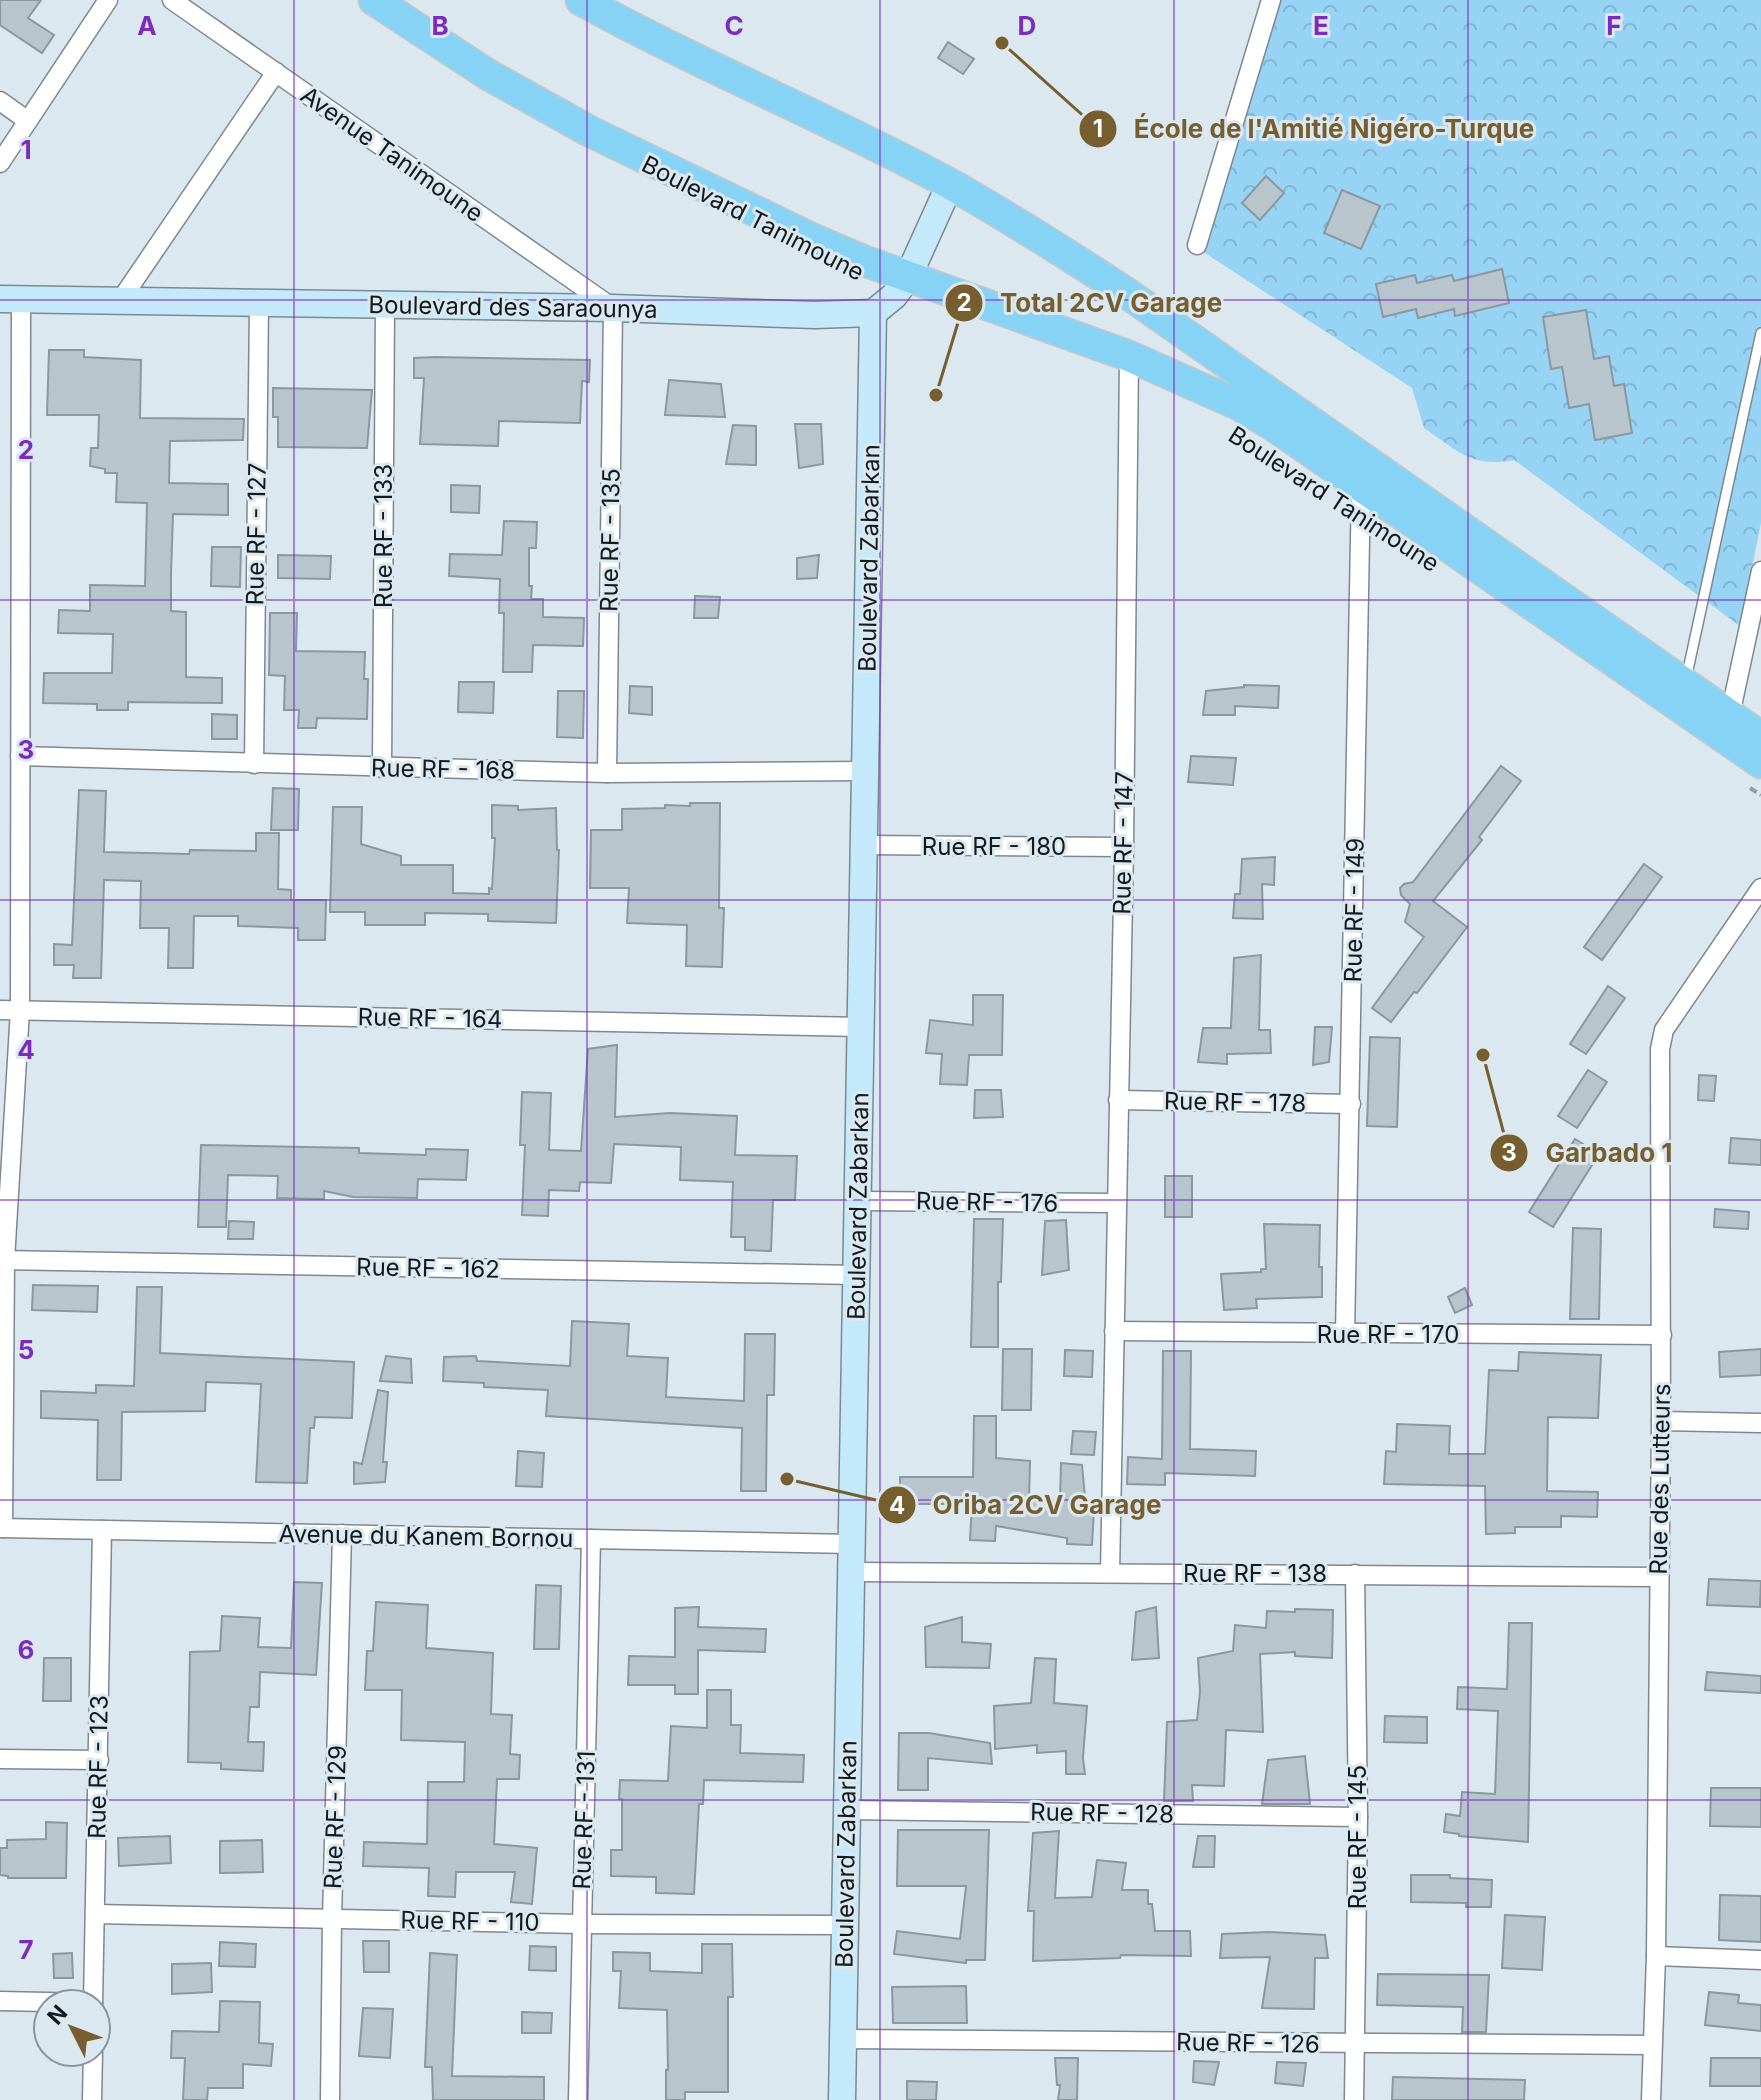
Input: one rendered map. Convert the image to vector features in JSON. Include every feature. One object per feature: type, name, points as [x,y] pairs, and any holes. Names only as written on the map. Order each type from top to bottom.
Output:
[{"type":"main road","name":"Boulevard Tanimoune","points":[[374,0],[487,74],[589,131],[813,239],[908,277],[1129,356],[1239,405],[1361,486],[1754,775]]},
{"type":"main road","name":"Boulevard Tanimoune","points":[[581,0],[658,42],[950,184],[1032,232],[1128,294],[1761,737]]},
{"type":"street","points":[[0,163],[108,0]]},
{"type":"street","name":"Avenue Tanimoune","points":[[172,0],[613,308]]},
{"type":"street","points":[[1197,245],[1271,0]]},
{"type":"street","points":[[120,301],[276,72]]},
{"type":"street","points":[[0,101],[28,121]]},
{"type":"street","points":[[873,313],[894,296],[908,277],[950,184]]},
{"type":"street","points":[[2,1528],[2,1260],[20,1010],[20,756],[11,299]]},
{"type":"street","name":"Boulevard des Saraounya","points":[[11,299],[613,308],[815,315],[873,313]]},
{"type":"street","name":"Rue RF - 127","points":[[254,764],[259,303]]},
{"type":"street","name":"Rue RF - 133","points":[[382,768],[385,305]]},
{"type":"street","name":"Rue RF - 135","points":[[607,773],[613,308]]},
{"type":"street","name":"Boulevard Zabarkan","points":[[842,2100],[873,313]]},
{"type":"street","name":"Rue RF - 147","points":[[1110,1573],[1124,847],[1129,356]]},
{"type":"street","name":"Rue RF - 149","points":[[1345,1334],[1361,486]]},
{"type":"street","points":[[1730,715],[1761,571]]},
{"type":"street","name":"Rue RF - 168","points":[[20,756],[607,773],[865,771]]},
{"type":"street","name":"Rue RF - 180","points":[[864,845],[1124,847]]},
{"type":"street","name":"Rue des Lutteurs","points":[[1651,2100],[1656,1956],[1662,1335],[1660,1049],[1669,1023],[1761,888]]},
{"type":"street","name":"Rue RF - 164","points":[[0,1010],[861,1027]]},
{"type":"street","name":"Rue RF - 178","points":[[1118,1100],[1351,1104]]},
{"type":"street","name":"Rue RF - 176","points":[[858,1201],[1116,1203]]},
{"type":"street","name":"Rue RF - 162","points":[[2,1260],[856,1275]]},
{"type":"street","name":"Rue RF - 170","points":[[1114,1331],[1662,1335]]},
{"type":"street","points":[[1661,1421],[1761,1423]]},
{"type":"street","name":"Avenue du Kanem Bornou","points":[[2,1528],[852,1544]]},
{"type":"street","name":"Rue RF - 123","points":[[93,1988],[102,1530]]},
{"type":"street","name":"Rue RF - 129","points":[[330,2100],[342,1534]]},
{"type":"street","name":"Rue RF - 131","points":[[578,2100],[591,1539]]},
{"type":"street","name":"Rue RF - 138","points":[[851,1572],[1659,1577]]},
{"type":"street","name":"Rue RF - 145","points":[[1354,2100],[1358,1817],[1355,1574]]},
{"type":"street","points":[[0,1759],[99,1760]]},
{"type":"street","name":"Rue RF - 128","points":[[847,1810],[1358,1817]]},
{"type":"street","name":"Rue RF - 110","points":[[95,1914],[581,1924],[845,1925]]},
{"type":"street","points":[[1656,1956],[1761,1960]]},
{"type":"street","points":[[0,2001],[32,2002]]},
{"type":"street","name":"Rue RF - 126","points":[[843,2039],[1652,2045]]},
{"type":"street","points":[[92,2100],[93,2068]]},
{"type":"lane","points":[[1686,682],[1761,333]]},
{"type":"path","points":[[1754,775],[1761,795]]},
{"type":"green space","points":[[1280,0],[1761,0],[1761,523],[1740,626],[1514,460],[1487,462],[1466,456],[1446,444],[1424,428],[1412,388],[1202,251]]},
{"type":"building","points":[[0,0],[41,0],[28,18],[54,35],[42,53],[0,25]]},
{"type":"building","points":[[948,42],[974,59],[963,74],[938,58]]},
{"type":"building","points":[[1266,176],[1284,193],[1260,220],[1242,203]]},
{"type":"building","points":[[1342,190],[1380,206],[1361,249],[1324,233]]},
{"type":"building","points":[[1502,269],[1509,303],[1455,316],[1454,309],[1418,318],[1416,309],[1383,317],[1376,284],[1415,275],[1417,283],[1452,275],[1454,281]]},
{"type":"building","points":[[1586,310],[1594,359],[1609,356],[1614,386],[1624,384],[1632,433],[1595,440],[1589,404],[1569,408],[1562,367],[1551,369],[1543,317]]},
{"type":"building","points":[[49,350],[84,350],[84,357],[141,360],[140,418],[244,419],[243,440],[170,441],[169,483],[228,484],[228,515],[173,514],[171,575],[171,611],[186,612],[186,677],[222,678],[222,703],[128,702],[128,710],[97,710],[97,704],[43,703],[44,673],[112,673],[113,634],[58,633],[59,610],[90,611],[90,585],[145,586],[147,503],[116,502],[117,473],[105,473],[105,469],[90,466],[91,448],[98,448],[99,415],[47,415]]},
{"type":"building","points":[[414,358],[590,360],[589,382],[582,381],[580,423],[499,421],[498,446],[420,444],[424,378],[414,378]]},
{"type":"building","points":[[669,380],[721,384],[725,417],[665,415]]},
{"type":"building","points":[[273,388],[372,390],[367,448],[278,447],[278,417],[273,417]]},
{"type":"building","points":[[795,424],[821,424],[823,464],[799,468]]},
{"type":"building","points":[[733,425],[756,426],[756,465],[726,464]]},
{"type":"building","points":[[451,485],[480,486],[479,513],[451,512]]},
{"type":"building","points":[[504,521],[537,522],[536,548],[529,548],[529,586],[532,586],[531,599],[543,599],[543,617],[584,618],[583,646],[533,645],[532,672],[503,672],[504,613],[499,613],[500,579],[449,576],[450,554],[502,555]]},
{"type":"building","points":[[212,547],[241,547],[240,587],[211,586]]},
{"type":"building","points":[[278,555],[331,556],[330,579],[278,578]]},
{"type":"building","points":[[819,555],[817,578],[797,579],[797,558]]},
{"type":"building","points":[[695,596],[720,597],[718,618],[694,618]]},
{"type":"building","points":[[270,613],[297,613],[296,651],[365,652],[367,719],[317,718],[316,728],[298,728],[299,710],[284,710],[285,676],[269,675]]},
{"type":"building","points":[[459,682],[494,682],[493,713],[458,712]]},
{"type":"building","points":[[1244,685],[1279,686],[1278,708],[1235,706],[1235,715],[1203,715],[1206,691]]},
{"type":"building","points":[[630,686],[652,687],[652,715],[629,713]]},
{"type":"building","points":[[558,691],[584,691],[583,738],[557,737]]},
{"type":"building","points":[[212,714],[237,715],[237,739],[212,739]]},
{"type":"building","points":[[1191,756],[1236,758],[1233,785],[1188,782]]},
{"type":"building","points":[[1501,766],[1521,781],[1479,837],[1482,840],[1433,901],[1467,927],[1391,1022],[1372,1008],[1424,937],[1405,922],[1410,904],[1401,895],[1400,888],[1413,882]]},
{"type":"building","points":[[273,788],[299,789],[298,830],[271,830]]},
{"type":"building","points":[[79,790],[106,791],[104,852],[189,854],[190,850],[256,851],[256,833],[279,833],[278,889],[291,890],[291,900],[326,900],[325,940],[298,940],[298,928],[238,926],[238,916],[194,916],[193,968],[168,968],[169,928],[140,928],[141,881],[104,880],[101,978],[73,978],[74,965],[54,965],[54,944],[72,945]]},
{"type":"building","points":[[690,803],[720,803],[719,908],[724,908],[722,967],[686,966],[687,925],[627,923],[629,888],[590,888],[591,830],[622,830],[622,809],[690,806]]},
{"type":"building","points":[[492,805],[518,806],[518,810],[556,808],[559,850],[556,923],[488,921],[488,914],[425,913],[425,925],[365,925],[365,912],[330,912],[333,807],[362,807],[361,844],[401,856],[401,865],[453,865],[453,893],[489,894],[489,888],[492,889],[495,838],[492,838]]},
{"type":"building","points":[[1275,857],[1274,885],[1262,884],[1263,919],[1233,918],[1235,894],[1240,894],[1242,859]]},
{"type":"building","points":[[1644,864],[1662,877],[1602,960],[1584,947]]},
{"type":"building","points":[[1261,955],[1259,1030],[1270,1030],[1271,1053],[1227,1054],[1227,1064],[1198,1062],[1203,1028],[1231,1028],[1234,958]]},
{"type":"building","points":[[1608,986],[1625,998],[1586,1054],[1570,1044]]},
{"type":"building","points":[[973,995],[1003,995],[1002,1055],[969,1055],[967,1085],[940,1084],[942,1054],[926,1053],[930,1020],[973,1025]]},
{"type":"building","points":[[1315,1027],[1332,1027],[1329,1062],[1313,1065]]},
{"type":"building","points":[[1370,1037],[1400,1038],[1397,1127],[1367,1126]]},
{"type":"building","points":[[617,1045],[615,1117],[670,1113],[737,1116],[735,1155],[797,1156],[795,1200],[773,1200],[771,1251],[745,1250],[745,1237],[731,1237],[733,1182],[680,1180],[681,1147],[614,1144],[611,1183],[580,1182],[579,1191],[549,1190],[548,1216],[522,1215],[525,1145],[520,1145],[522,1092],[551,1093],[549,1150],[581,1151],[588,1049]]},
{"type":"building","points":[[1588,1070],[1607,1082],[1577,1128],[1558,1116]]},
{"type":"building","points":[[1699,1075],[1716,1076],[1714,1101],[1698,1100]]},
{"type":"building","points":[[975,1090],[1001,1090],[1003,1117],[974,1118]]},
{"type":"building","points":[[1731,1138],[1761,1140],[1761,1165],[1729,1163]]},
{"type":"building","points":[[1575,1139],[1599,1154],[1553,1227],[1529,1212]]},
{"type":"building","points":[[201,1145],[359,1148],[359,1153],[426,1155],[426,1149],[468,1150],[466,1180],[418,1179],[417,1198],[353,1197],[324,1191],[324,1199],[277,1198],[278,1176],[228,1175],[226,1227],[198,1227]]},
{"type":"building","points":[[1165,1176],[1192,1176],[1192,1217],[1165,1217]]},
{"type":"building","points":[[1715,1209],[1749,1212],[1748,1229],[1714,1227]]},
{"type":"building","points":[[974,1219],[1003,1219],[1001,1282],[998,1282],[998,1347],[971,1347]]},
{"type":"building","points":[[1066,1220],[1069,1270],[1042,1275],[1045,1221]]},
{"type":"building","points":[[229,1221],[254,1222],[253,1239],[228,1239]]},
{"type":"building","points":[[1264,1224],[1320,1225],[1322,1297],[1256,1299],[1257,1308],[1224,1310],[1221,1274],[1261,1272],[1261,1269],[1266,1269]]},
{"type":"building","points":[[1573,1228],[1601,1229],[1599,1319],[1570,1319]]},
{"type":"building","points":[[33,1285],[98,1286],[97,1312],[32,1310]]},
{"type":"building","points":[[137,1287],[162,1287],[160,1353],[354,1362],[352,1418],[315,1417],[314,1428],[310,1428],[307,1483],[256,1482],[261,1384],[206,1382],[205,1411],[122,1412],[121,1480],[97,1480],[98,1420],[41,1418],[41,1391],[96,1393],[96,1385],[134,1386]]},
{"type":"building","points":[[1465,1288],[1472,1305],[1455,1313],[1448,1297]]},
{"type":"building","points":[[572,1321],[629,1324],[627,1356],[668,1358],[666,1397],[744,1401],[745,1334],[775,1334],[774,1395],[767,1395],[766,1491],[741,1491],[742,1428],[546,1416],[548,1390],[484,1387],[484,1383],[443,1381],[444,1357],[476,1356],[477,1361],[570,1366]]},
{"type":"building","points":[[1003,1349],[1032,1349],[1031,1410],[1002,1410]]},
{"type":"building","points":[[1761,1349],[1761,1375],[1720,1377],[1719,1352]]},
{"type":"building","points":[[1065,1350],[1093,1351],[1092,1377],[1064,1376]]},
{"type":"building","points":[[1163,1351],[1191,1351],[1190,1449],[1256,1451],[1255,1476],[1165,1473],[1165,1485],[1127,1484],[1128,1457],[1162,1459]]},
{"type":"building","points":[[1519,1352],[1601,1355],[1598,1418],[1548,1417],[1547,1491],[1598,1492],[1597,1517],[1561,1516],[1561,1527],[1515,1527],[1515,1533],[1486,1534],[1485,1486],[1384,1484],[1386,1451],[1396,1452],[1397,1424],[1450,1426],[1449,1454],[1485,1454],[1489,1370],[1518,1371]]},
{"type":"building","points":[[386,1356],[411,1359],[412,1383],[380,1381]]},
{"type":"building","points":[[378,1390],[388,1392],[383,1462],[387,1462],[385,1482],[354,1484],[354,1462],[362,1464]]},
{"type":"building","points":[[974,1416],[996,1416],[996,1458],[1030,1461],[1029,1500],[1060,1500],[1061,1463],[1082,1465],[1086,1508],[1094,1509],[1092,1545],[1067,1544],[1067,1538],[996,1526],[995,1541],[970,1540],[972,1504],[900,1504],[900,1477],[973,1477]]},
{"type":"building","points":[[1073,1431],[1096,1432],[1094,1455],[1071,1454]]},
{"type":"building","points":[[518,1451],[544,1453],[542,1487],[516,1486]]},
{"type":"building","points":[[1709,1579],[1761,1581],[1760,1607],[1707,1605]]},
{"type":"building","points":[[294,1582],[322,1583],[316,1675],[260,1672],[259,1707],[250,1707],[248,1742],[264,1742],[263,1771],[221,1769],[221,1763],[188,1762],[190,1652],[220,1651],[222,1616],[260,1618],[258,1647],[291,1648]]},
{"type":"building","points":[[536,1585],[561,1586],[559,1649],[534,1649]]},
{"type":"building","points":[[376,1602],[428,1605],[426,1648],[493,1653],[491,1714],[512,1715],[510,1754],[520,1755],[519,1779],[497,1779],[494,1844],[537,1848],[532,1904],[511,1902],[515,1872],[456,1872],[455,1897],[428,1896],[429,1868],[363,1866],[364,1842],[427,1844],[428,1782],[464,1782],[465,1742],[401,1740],[402,1690],[365,1690],[367,1651],[373,1651]]},
{"type":"building","points":[[699,1607],[698,1627],[766,1629],[765,1652],[698,1650],[698,1694],[675,1694],[675,1685],[628,1685],[629,1656],[675,1657],[675,1608]]},
{"type":"building","points":[[1156,1607],[1159,1658],[1132,1660],[1136,1612]]},
{"type":"building","points":[[1295,1609],[1333,1610],[1332,1658],[1295,1656],[1295,1652],[1260,1654],[1263,1732],[1226,1730],[1224,1786],[1192,1785],[1193,1801],[1164,1801],[1167,1722],[1197,1720],[1200,1692],[1198,1658],[1233,1651],[1235,1625],[1266,1628],[1267,1611],[1295,1612]]},
{"type":"building","points":[[962,1617],[962,1642],[991,1644],[989,1668],[926,1667],[925,1627]]},
{"type":"building","points":[[1509,1623],[1532,1623],[1528,1842],[1444,1832],[1446,1814],[1460,1816],[1462,1792],[1495,1794],[1498,1711],[1457,1709],[1458,1687],[1507,1689]]},
{"type":"building","points":[[44,1658],[71,1658],[71,1701],[43,1701]]},
{"type":"building","points":[[1035,1658],[1056,1659],[1054,1703],[1087,1706],[1083,1758],[1085,1774],[1066,1774],[1066,1751],[1037,1753],[1037,1745],[995,1749],[994,1706],[1031,1703]]},
{"type":"building","points":[[1707,1672],[1761,1676],[1761,1693],[1705,1690]]},
{"type":"building","points":[[707,1690],[731,1690],[731,1725],[741,1725],[740,1753],[804,1755],[803,1782],[704,1780],[703,1804],[699,1804],[694,1894],[656,1893],[656,1877],[611,1876],[611,1850],[622,1850],[620,1780],[668,1781],[671,1726],[707,1728]]},
{"type":"building","points":[[1385,1716],[1427,1717],[1427,1743],[1384,1742]]},
{"type":"building","points":[[899,1733],[929,1733],[990,1743],[992,1764],[928,1758],[928,1790],[898,1790]]},
{"type":"building","points":[[1305,1756],[1310,1804],[1262,1804],[1268,1760]]},
{"type":"building","points":[[1711,1788],[1761,1788],[1761,1827],[1710,1826]]},
{"type":"building","points":[[46,1822],[67,1823],[66,1878],[8,1878],[0,1875],[0,1848],[7,1848],[7,1840],[46,1839]]},
{"type":"building","points":[[898,1830],[989,1830],[985,1960],[966,1960],[966,1963],[894,1954],[897,1931],[960,1939],[966,1886],[897,1886]]},
{"type":"building","points":[[1059,1831],[1055,1898],[1092,1897],[1097,1860],[1126,1863],[1122,1890],[1148,1890],[1155,1931],[1190,1931],[1191,1956],[1121,1955],[1120,1958],[1033,1961],[1034,1911],[1028,1911],[1033,1833]]},
{"type":"building","points":[[170,1836],[171,1863],[119,1866],[118,1838]]},
{"type":"building","points":[[1198,1836],[1215,1836],[1214,1867],[1193,1867]]},
{"type":"building","points":[[262,1840],[263,1872],[220,1873],[220,1841]]},
{"type":"building","points":[[1411,1875],[1450,1875],[1450,1878],[1492,1880],[1491,1907],[1466,1907],[1466,1903],[1411,1902]]},
{"type":"building","points":[[1720,1895],[1761,1896],[1761,1942],[1719,1940]]},
{"type":"building","points":[[1505,1915],[1545,1917],[1542,1970],[1502,1968]]},
{"type":"building","points":[[1268,1932],[1325,1935],[1328,1958],[1315,1958],[1314,2009],[1262,2008],[1270,1957],[1220,1958],[1222,1934]]},
{"type":"building","points":[[363,1941],[389,1941],[389,1972],[364,1972]]},
{"type":"building","points":[[220,1942],[256,1944],[255,1967],[219,1966]]},
{"type":"building","points":[[702,1944],[732,1944],[733,1997],[728,1997],[728,2092],[685,2092],[685,2100],[666,2100],[667,2010],[619,2008],[621,1971],[613,1971],[613,1952],[650,1953],[650,1971],[702,1973]]},
{"type":"building","points":[[530,1946],[556,1947],[556,1971],[529,1970]]},
{"type":"building","points":[[72,1953],[73,1978],[54,1978],[53,1954]]},
{"type":"building","points":[[430,1953],[457,1955],[452,2076],[544,2077],[544,2100],[433,2100],[432,2067],[425,2067]]},
{"type":"building","points":[[211,1963],[212,1992],[172,1994],[172,1964]]},
{"type":"building","points":[[1378,1974],[1489,1975],[1486,2032],[1462,2032],[1463,2007],[1377,2005]]},
{"type":"building","points":[[966,1986],[967,2023],[893,2023],[892,1987]]},
{"type":"building","points":[[1709,1992],[1739,1995],[1738,2003],[1761,2005],[1761,2031],[1705,2025]]},
{"type":"building","points":[[220,2001],[260,2002],[259,2043],[273,2044],[271,2066],[243,2064],[243,2088],[208,2088],[207,2100],[183,2100],[185,2058],[171,2058],[172,2031],[219,2032]]},
{"type":"building","points":[[363,2008],[393,2009],[390,2058],[359,2056]]},
{"type":"building","points":[[522,2012],[552,2013],[551,2033],[522,2033]]},
{"type":"building","points":[[1055,2058],[1078,2058],[1077,2100],[1058,2100],[1060,2085],[1057,2085]]},
{"type":"building","points":[[1711,2058],[1761,2058],[1761,2086],[1710,2086]]},
{"type":"building","points":[[1194,2061],[1219,2062],[1214,2085],[1193,2082]]},
{"type":"building","points":[[1277,2062],[1306,2063],[1303,2086],[1275,2083]]},
{"type":"building","points":[[1393,2077],[1525,2080],[1524,2100],[1392,2100]]},
{"type":"building","points":[[907,2081],[937,2082],[936,2100],[907,2100]]},
{"type":"place","name":"École de l'Amitié Nigéro-Turque","points":[[1002,43]]},
{"type":"place","name":"Total 2CV Garage","points":[[936,395]]},
{"type":"place","name":"Garbado 1","points":[[1483,1055]]},
{"type":"place","name":"Oriba 2CV Garage","points":[[787,1479]]}]
